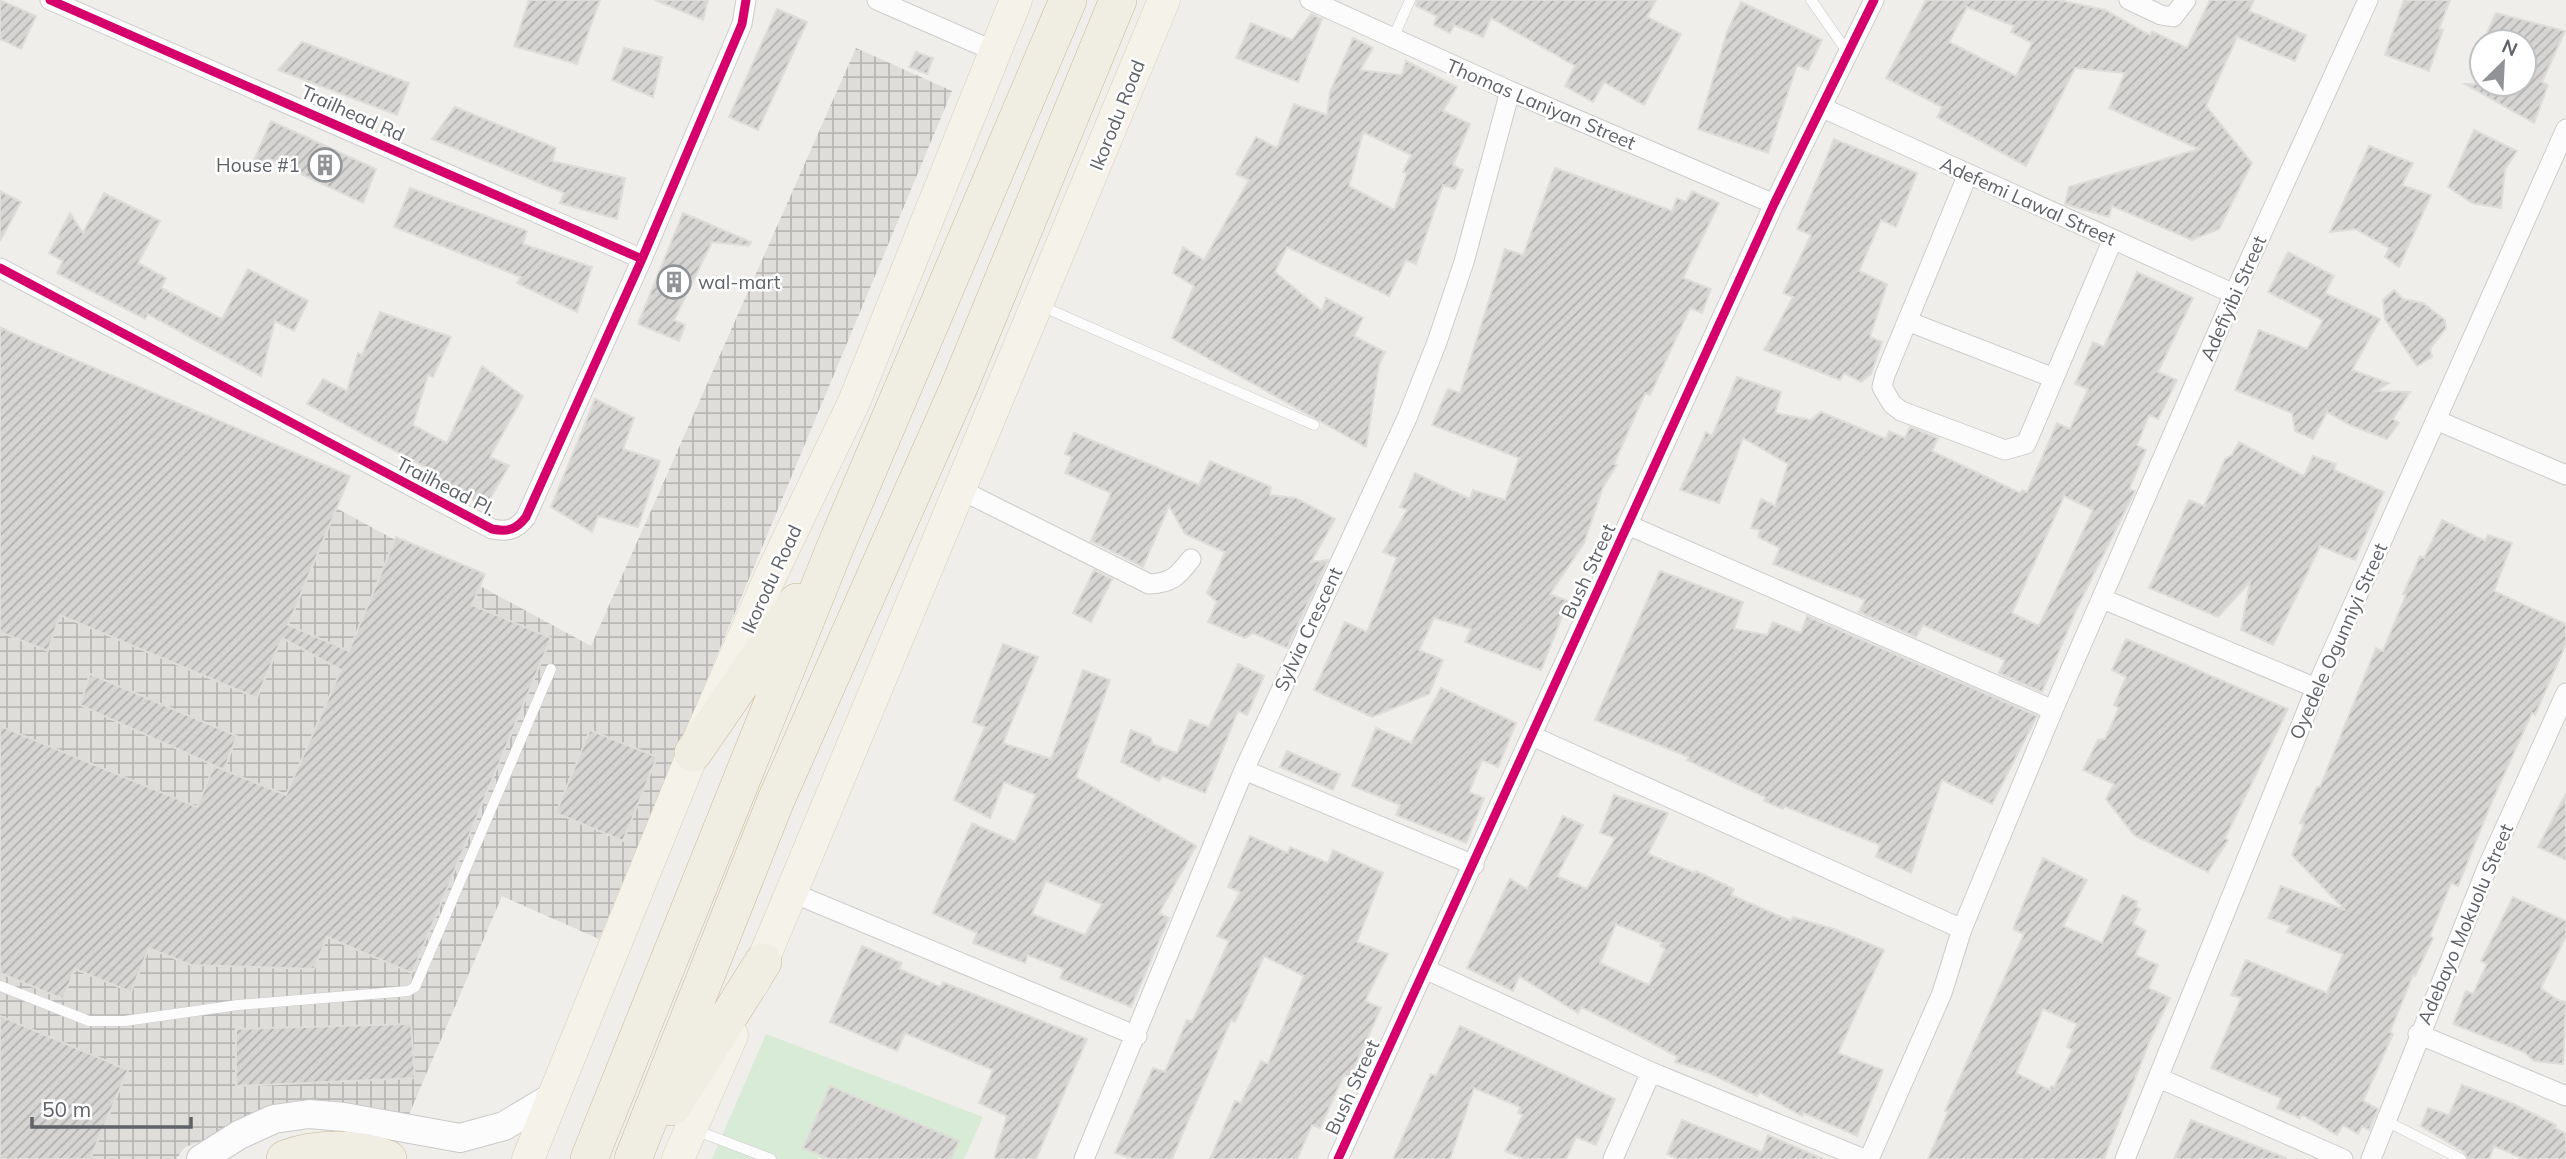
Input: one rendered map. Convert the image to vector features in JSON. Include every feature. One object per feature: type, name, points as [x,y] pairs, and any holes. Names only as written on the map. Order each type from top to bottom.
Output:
[{"type":"highway","points":[[589,1159],[834,550],[1068,0]]},
{"type":"highway","points":[[633,1159],[776,800],[959,387],[1118,0]]},
{"type":"highway","points":[[693,752],[834,550]]},
{"type":"highway","points":[[641,1159],[763,962]]},
{"type":"highway","points":[[285,1159],[323,1151],[352,1151],[388,1159]]},
{"type":"main road","name":"Ikorodu Road","points":[[528,1159],[693,752],[771,575],[854,402],[1016,0]]},
{"type":"main road","name":"Ikorodu Road","points":[[678,1159],[793,893],[1164,0]]},
{"type":"main road","points":[[201,1159],[239,1135],[274,1119],[309,1114],[344,1117],[460,1138],[504,1126],[554,1096]]},
{"type":"street","name":"Trailhead Rd","points":[[50,0],[642,259]]},
{"type":"street","name":"Trailhead Pl.","points":[[0,268],[492,529],[504,531],[518,527],[526,517],[642,259],[742,24],[746,0]]},
{"type":"street","points":[[877,0],[994,51]]},
{"type":"street","name":"Thomas Laniyan Street","points":[[1310,0],[1510,91],[1774,204]]},
{"type":"street","name":"Bush Street","points":[[1338,1159],[1427,970],[1774,204],[1874,0]]},
{"type":"street","points":[[2129,0],[2161,15],[2173,17],[2186,0]]},
{"type":"street","name":"Adefiyibi Street","points":[[1866,1159],[1942,993],[1962,929],[2053,710],[2234,294],[2368,0]]},
{"type":"street","name":"Sylvia Crescent","points":[[1084,1159],[1137,1036],[1244,770],[1406,418],[1436,344],[1464,262],[1510,91]]},
{"type":"street","name":"Adefemi Lawal Street","points":[[1823,108],[2234,294]]},
{"type":"street","name":"Oyedele Ogunniyi Street","points":[[2125,1159],[2316,688],[2566,129]]},
{"type":"street","points":[[1968,174],[1882,387],[1892,404],[1901,411],[2005,450],[2026,444],[2113,239]]},
{"type":"street","points":[[1907,321],[2054,377]]},
{"type":"street","points":[[2436,420],[2566,475]]},
{"type":"street","points":[[959,489],[1149,584],[1166,583],[1178,577],[1191,559]]},
{"type":"street","points":[[1628,525],[2053,710]]},
{"type":"street","points":[[2103,599],[2316,688]]},
{"type":"street","name":"Adebayo Mokuolu Street","points":[[2371,1159],[2418,1034],[2487,868],[2566,693]]},
{"type":"street","points":[[1532,736],[1962,929]]},
{"type":"street","points":[[1244,770],[1474,865]]},
{"type":"street","points":[[793,893],[1137,1036]]},
{"type":"street","points":[[1427,970],[1651,1073],[1866,1159]]},
{"type":"street","points":[[2418,1034],[2566,1096]]},
{"type":"street","points":[[1614,1159],[1651,1073]]},
{"type":"street","points":[[2159,1078],[2343,1159]]},
{"type":"lane","points":[[1392,39],[1410,0]]},
{"type":"lane","points":[[1811,0],[1849,54]]},
{"type":"lane","points":[[1037,305],[1314,425]]},
{"type":"lane","points":[[0,986],[89,1021],[125,1021],[238,1005],[408,990],[415,987],[551,669]]},
{"type":"lane","points":[[2386,1121],[2461,1159]]},
{"type":"lane","points":[[691,1128],[771,1159]]},
{"type":"shaded area","points":[[856,48],[952,91],[599,939],[502,896],[408,1117],[268,1117],[185,1147],[176,1159],[0,1159],[0,326],[591,646]]},
{"type":"green space","points":[[766,1034],[983,1117],[964,1159],[712,1159]]},
{"type":"building","points":[[0,0],[36,16],[21,49],[0,39]]},
{"type":"building","points":[[529,0],[600,0],[577,64],[514,46]]},
{"type":"building","points":[[655,0],[708,0],[703,20]]},
{"type":"building","points":[[1417,0],[1656,0],[1647,17],[1681,34],[1644,105],[1604,82],[1593,102],[1565,86],[1575,66],[1491,18],[1483,37],[1454,25],[1450,33],[1434,25],[1437,16],[1416,6]]},
{"type":"building","points":[[1926,0],[2059,0],[2105,10],[2150,35],[2152,31],[2187,48],[2210,0],[2254,0],[2249,11],[2306,35],[2295,61],[2237,37],[2206,106],[2252,163],[2219,229],[2192,240],[2112,206],[2109,217],[2065,204],[2069,187],[2199,149],[2109,108],[2125,73],[2075,68],[2026,166],[1937,117],[1942,107],[1886,78]],"holes":[[[1967,7],[2014,26],[2011,32],[2032,43],[2016,76],[1949,42]]]},
{"type":"building","points":[[2404,0],[2450,0],[2439,29],[2443,30],[2429,71],[2385,55]]},
{"type":"building","points":[[1741,2],[1822,40],[1808,70],[1797,65],[1768,153],[1698,129],[1727,32]]},
{"type":"building","points":[[777,9],[807,22],[758,130],[729,117]]},
{"type":"building","points":[[2496,13],[2565,31],[2542,82],[2548,85],[2534,123],[2490,98],[2538,98],[2538,28],[2489,28]]},
{"type":"building","points":[[1311,14],[1322,19],[1298,82],[1236,58],[1251,23],[1292,40]]},
{"type":"building","points":[[1353,38],[1373,48],[1360,70],[1402,75],[1406,61],[1457,87],[1443,111],[1470,124],[1453,165],[1463,170],[1455,189],[1443,185],[1416,264],[1406,260],[1389,296],[1287,247],[1275,272],[1322,311],[1326,298],[1363,318],[1354,336],[1385,352],[1379,365],[1366,447],[1172,338],[1194,286],[1173,273],[1183,247],[1204,260],[1249,180],[1236,174],[1256,137],[1277,148],[1294,104],[1327,115],[1330,92]],"holes":[[[1363,132],[1411,155],[1403,172],[1407,173],[1394,210],[1349,186]]]},
{"type":"building","points":[[302,42],[409,83],[397,115],[278,70]]},
{"type":"building","points":[[624,48],[662,57],[653,97],[612,80]]},
{"type":"building","points":[[916,52],[933,58],[927,74],[909,67]]},
{"type":"building","points":[[455,107],[556,148],[552,161],[625,178],[617,219],[560,203],[564,193],[432,139]]},
{"type":"building","name":"House #1","points":[[271,121],[376,169],[363,203],[269,159],[249,172]]},
{"type":"building","points":[[2474,130],[2517,151],[2505,169],[2501,208],[2472,203],[2448,187]]},
{"type":"building","points":[[1834,139],[1917,173],[1896,227],[1881,220],[1859,271],[1887,284],[1870,337],[1882,342],[1871,374],[1861,382],[1844,373],[1840,380],[1764,350],[1793,297],[1783,293],[1811,235],[1797,229]]},
{"type":"building","points":[[2369,146],[2413,163],[2402,185],[2431,195],[2399,267],[2385,257],[2389,248],[2355,229],[2330,232]]},
{"type":"building","points":[[1555,168],[1672,211],[1677,198],[1686,202],[1692,191],[1719,203],[1683,278],[1711,289],[1702,313],[1690,308],[1650,395],[1645,393],[1614,464],[1617,465],[1603,487],[1584,543],[1550,594],[1568,601],[1541,670],[1465,642],[1471,629],[1434,618],[1419,650],[1443,660],[1429,694],[1372,717],[1314,690],[1345,622],[1367,632],[1397,558],[1383,552],[1407,510],[1400,507],[1415,473],[1470,499],[1473,490],[1505,500],[1519,458],[1432,425],[1448,389],[1460,393],[1505,249],[1523,255]]},
{"type":"building","points":[[410,188],[527,231],[523,244],[592,267],[577,312],[517,283],[521,277],[394,227]]},
{"type":"building","points":[[0,191],[21,202],[0,241]]},
{"type":"building","points":[[104,193],[160,221],[138,263],[166,278],[161,288],[222,319],[248,269],[308,301],[294,331],[275,321],[261,376],[148,314],[145,319],[57,273],[63,261],[49,253],[70,213],[83,233]]},
{"type":"building","name":"wal-mart","points":[[683,213],[751,242],[749,246],[712,242],[674,320],[685,325],[679,341],[638,324]]},
{"type":"building","points":[[2288,252],[2334,276],[2325,293],[2380,319],[2352,370],[2389,383],[2377,391],[2410,392],[2393,419],[2399,423],[2387,439],[2352,426],[2327,412],[2313,439],[2295,431],[2292,413],[2235,390],[2259,330],[2307,349],[2323,320],[2268,292]]},
{"type":"building","points":[[2137,272],[2193,298],[2158,372],[2177,380],[2158,419],[2149,415],[2137,445],[2146,450],[2129,489],[2135,491],[2077,608],[2042,692],[1999,673],[2005,660],[1923,625],[1916,637],[1859,612],[1865,600],[1773,564],[1780,548],[1758,537],[1760,530],[1751,528],[1761,499],[1775,506],[1788,464],[1743,438],[1719,503],[1680,490],[1706,432],[1712,436],[1737,377],[1781,392],[1775,413],[1811,420],[1821,412],[1886,439],[1889,431],[1905,438],[1910,427],[1938,438],[1932,451],[2020,493],[2022,490],[2027,492],[2057,423],[2070,429],[2088,389],[2075,384],[2093,342],[2104,347]],"holes":[[[2064,496],[2093,510],[2039,626],[2012,613]]]},
{"type":"building","points":[[2394,290],[2403,299],[2423,303],[2445,320],[2446,328],[2430,349],[2432,357],[2417,366],[2385,319],[2383,300]]},
{"type":"building","points":[[380,312],[451,337],[433,377],[428,375],[413,425],[447,443],[482,366],[523,396],[490,457],[509,466],[485,507],[426,472],[429,469],[307,404],[323,379],[347,391],[358,353],[362,355]]},
{"type":"building","points":[[0,328],[350,476],[288,625],[349,651],[396,537],[485,574],[472,605],[551,638],[412,973],[327,937],[314,969],[191,965],[149,948],[131,992],[75,969],[63,999],[0,973],[0,726],[197,807],[214,766],[286,795],[341,670],[282,638],[257,698],[60,615],[48,651],[0,632]]},
{"type":"building","points":[[595,399],[634,418],[623,449],[660,461],[638,527],[598,516],[592,532],[551,507]]},
{"type":"building","points":[[1074,433],[1199,485],[1210,461],[1271,487],[1270,495],[1296,498],[1335,519],[1311,562],[1328,560],[1287,648],[1253,633],[1245,638],[1208,622],[1217,602],[1207,593],[1225,552],[1185,534],[1169,506],[1143,567],[1091,541],[1111,493],[1065,473],[1072,457],[1065,454]]},
{"type":"building","points":[[2239,442],[2304,476],[2313,456],[2336,464],[2334,470],[2384,492],[2355,560],[2320,546],[2273,645],[2241,630],[2250,582],[2218,617],[2149,588],[2189,500],[2204,506],[2225,459],[2232,455]]},
{"type":"building","points":[[2442,520],[2485,541],[2488,535],[2512,543],[2494,591],[2566,624],[2566,644],[2535,715],[2532,713],[2493,799],[2458,886],[2451,883],[2430,936],[2433,938],[2415,976],[2413,975],[2390,1032],[2393,1034],[2363,1101],[2378,1109],[2369,1130],[2362,1126],[2358,1134],[2343,1125],[2337,1135],[2301,1114],[2300,1118],[2277,1108],[2281,1098],[2211,1068],[2241,998],[2231,995],[2246,960],[2327,993],[2343,954],[2287,932],[2290,926],[2268,918],[2281,886],[2345,910],[2292,855],[2304,824],[2300,823],[2317,787],[2320,787],[2376,648],[2383,651],[2420,556],[2424,558]]},
{"type":"building","points":[[1094,570],[1112,579],[1091,622],[1073,613]]},
{"type":"building","points":[[1660,571],[1743,602],[1734,629],[1767,635],[1773,622],[1801,633],[1807,616],[2037,716],[1992,804],[1942,780],[1911,873],[1876,857],[1880,845],[1784,806],[1783,809],[1764,801],[1765,797],[1687,760],[1689,757],[1595,720]]},
{"type":"building","points":[[2126,639],[2288,709],[2225,838],[2228,840],[2208,872],[2134,835],[2106,799],[2114,784],[2083,770],[2098,740],[2105,739],[2119,708],[2114,705],[2126,677],[2112,670]]},
{"type":"building","points":[[1003,644],[1038,657],[1003,743],[1051,759],[1083,670],[1110,680],[1076,777],[1196,846],[1159,913],[1169,918],[1131,1007],[1060,978],[1064,969],[1028,955],[1025,963],[973,943],[977,933],[933,913],[972,823],[1015,842],[1036,795],[1004,782],[990,818],[954,800],[985,727],[973,722]],"holes":[[[1046,881],[1102,904],[1085,935],[1032,914]]]},
{"type":"building","points":[[1238,664],[1264,676],[1247,715],[1238,711],[1205,793],[1162,776],[1159,781],[1121,762],[1131,730],[1151,738],[1152,744],[1177,753],[1190,720],[1209,727]]},
{"type":"building","points":[[90,674],[237,736],[224,770],[80,705]]},
{"type":"building","points":[[1441,688],[1516,723],[1498,767],[1482,760],[1469,792],[1484,798],[1466,843],[1396,815],[1400,805],[1352,786],[1376,728],[1411,743]]},
{"type":"building","points":[[590,730],[657,757],[623,841],[556,813]]},
{"type":"building","points":[[1287,751],[1340,774],[1333,790],[1280,767]]},
{"type":"building","points":[[2566,793],[2566,860],[2538,847]]},
{"type":"building","points":[[1614,795],[1668,813],[1648,854],[1695,873],[1696,871],[1734,889],[1731,895],[1791,921],[1793,917],[1834,929],[1884,950],[1838,1053],[1883,1070],[1857,1136],[1804,1113],[1802,1116],[1759,1092],[1757,1096],[1711,1074],[1675,1062],[1678,1057],[1581,1007],[1578,1013],[1519,976],[1513,991],[1467,968],[1510,879],[1527,889],[1563,816],[1583,825],[1557,876],[1587,889],[1615,838],[1600,833]],"holes":[[[1616,924],[1662,943],[1660,946],[1665,949],[1649,985],[1600,963]]]},
{"type":"building","points":[[1250,836],[1288,853],[1290,847],[1328,863],[1333,850],[1383,873],[1357,942],[1388,954],[1365,1001],[1381,1008],[1350,1077],[1344,1075],[1320,1128],[1312,1125],[1297,1159],[1210,1159],[1235,1101],[1241,1103],[1261,1061],[1268,1064],[1304,976],[1264,956],[1235,1022],[1231,1020],[1172,1159],[1134,1159],[1115,1153],[1153,1068],[1165,1072],[1187,1020],[1192,1022],[1229,941],[1217,936],[1240,892],[1228,887]]},
{"type":"building","points":[[2043,858],[2087,880],[2063,926],[2102,943],[2123,895],[2137,901],[2136,907],[2140,909],[2133,924],[2146,931],[2135,955],[2158,965],[2148,988],[2170,998],[2150,1040],[2104,1159],[1928,1159],[1948,1112],[1945,1111],[2024,934],[2013,929]],"holes":[[[2043,1009],[2077,1024],[2067,1047],[2072,1050],[2054,1087],[2051,1086],[2050,1090],[2016,1073]]]},
{"type":"building","points":[[2513,897],[2566,921],[2566,936],[2541,988],[2558,1000],[2566,1002],[2563,1064],[2534,1061],[2524,1052],[2453,1024],[2466,991],[2473,994],[2487,964],[2481,961]]},
{"type":"building","points":[[862,946],[902,963],[899,969],[941,987],[943,982],[1087,1039],[1036,1159],[994,1159],[1007,1116],[979,1103],[993,1070],[905,1033],[897,1051],[830,1022]]},
{"type":"building","points":[[0,1016],[128,1070],[90,1159],[0,1159]]},
{"type":"building","points":[[411,1024],[415,1078],[236,1086],[236,1029]]},
{"type":"building","points":[[1460,1026],[1615,1099],[1596,1145],[1576,1137],[1566,1159],[1524,1159],[1505,1151],[1523,1115],[1518,1113],[1520,1107],[1474,1088],[1450,1159],[1393,1159],[1431,1074],[1436,1076]]},
{"type":"building","points":[[2462,1085],[2511,1103],[2556,1125],[2555,1128],[2566,1134],[2566,1159],[2524,1159],[2494,1146],[2489,1159],[2468,1159],[2464,1152],[2421,1126],[2428,1108],[2449,1115]]},
{"type":"building","points":[[830,1086],[959,1141],[951,1159],[829,1159],[803,1148]]},
{"type":"building","points":[[1682,1120],[1762,1152],[1768,1135],[1823,1159],[1678,1159],[1667,1154]]},
{"type":"building","points":[[2191,1120],[2286,1158],[2286,1159],[2174,1159]]},
{"type":"cycle path","points":[[50,0],[642,259]]},
{"type":"cycle path","points":[[0,268],[492,529],[511,529],[526,517],[642,259],[742,24],[746,0]]},
{"type":"cycle path","points":[[1338,1159],[1774,204],[1874,0]]},
{"type":"place","name":"House #1","points":[[325,165]]},
{"type":"place","name":"wal-mart","points":[[674,282]]}]
